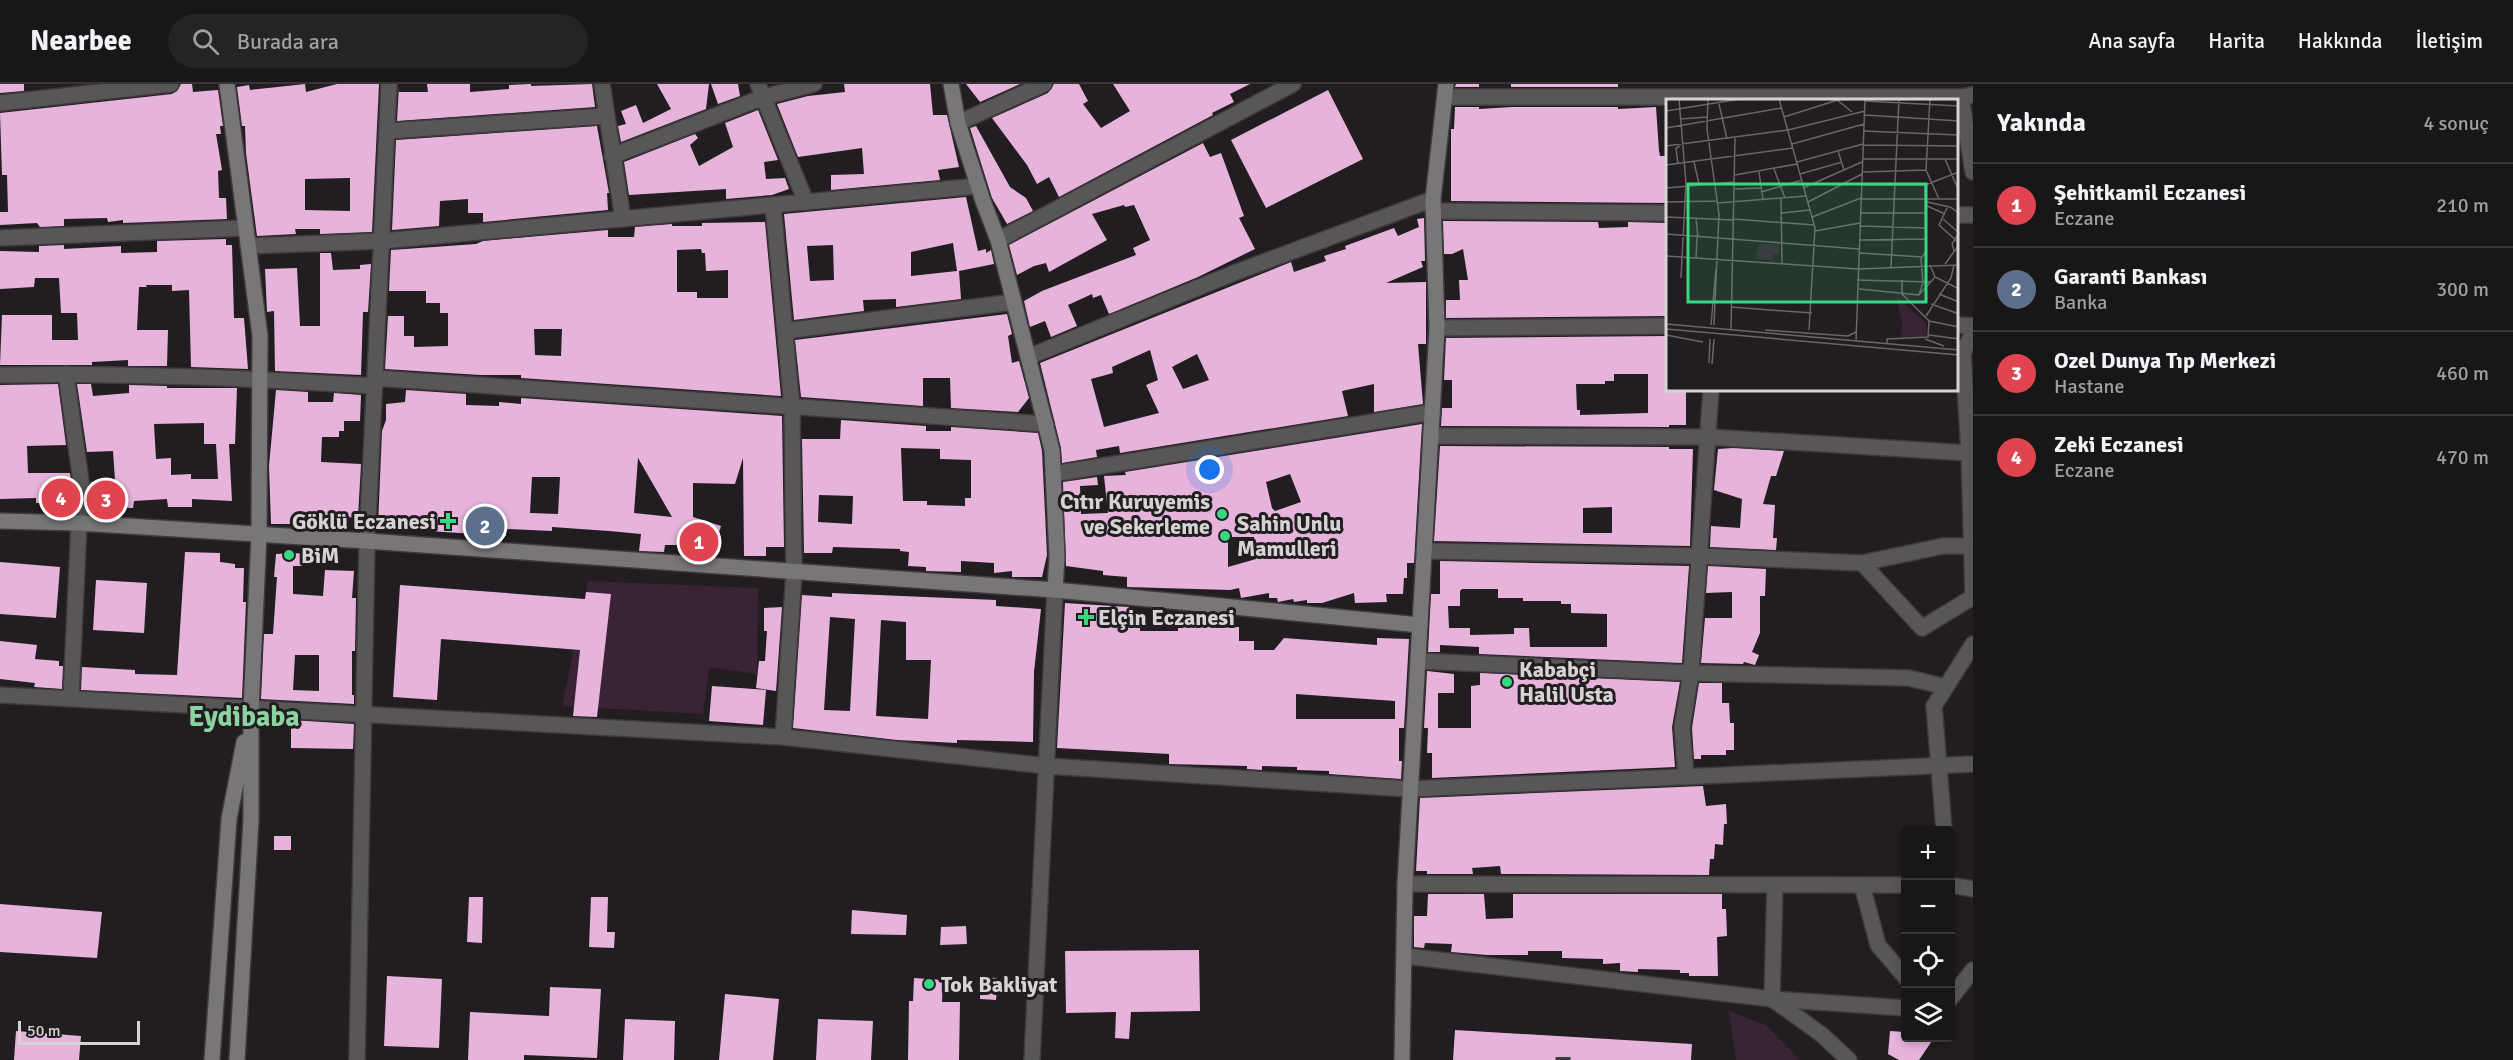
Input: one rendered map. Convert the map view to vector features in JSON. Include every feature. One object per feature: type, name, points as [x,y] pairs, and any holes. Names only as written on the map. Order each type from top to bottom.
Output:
[{"type":"street","points":[[0,103],[97,87],[171,84]]},
{"type":"street","points":[[227,84],[260,336],[259,535],[251,710],[251,820],[237,1060]]},
{"type":"street","points":[[357,1060],[367,541],[389,84]]},
{"type":"street","points":[[602,84],[623,219]]},
{"type":"street","points":[[612,156],[761,90],[814,84]]},
{"type":"street","points":[[951,84],[958,123],[998,240],[1052,450],[1057,558],[1032,1060]]},
{"type":"street","points":[[958,123],[1044,84]]},
{"type":"street","points":[[998,240],[1293,84]]},
{"type":"street","points":[[761,90],[806,202]]},
{"type":"street","points":[[1401,1060],[1405,884],[1437,328],[1433,205],[1446,91],[1967,96],[1973,172]]},
{"type":"street","points":[[388,131],[606,116]]},
{"type":"street","points":[[248,246],[382,241],[978,186]]},
{"type":"street","points":[[773,205],[792,407],[794,572],[783,737]]},
{"type":"street","points":[[1028,357],[1234,273],[1433,205],[1666,213]]},
{"type":"street","points":[[0,238],[246,228]]},
{"type":"street","points":[[785,331],[1014,302]]},
{"type":"street","points":[[1958,325],[1973,326]]},
{"type":"street","points":[[1437,328],[1666,326]]},
{"type":"street","points":[[1863,563],[1922,628],[1973,595],[1970,453],[1964,353],[1973,332]]},
{"type":"street","points":[[0,375],[66,374],[375,382],[1046,424]]},
{"type":"street","points":[[66,374],[83,523],[71,697]]},
{"type":"street","points":[[1686,777],[1682,728],[1691,673],[1711,392]]},
{"type":"street","points":[[1053,474],[1432,412]]},
{"type":"street","points":[[1431,436],[1708,437],[1970,453]]},
{"type":"street","points":[[0,521],[83,523],[367,541],[1055,590],[1420,625]]},
{"type":"street","points":[[1424,551],[1698,556],[1863,563],[1943,546],[1971,546]]},
{"type":"street","points":[[1944,826],[1934,706],[1973,644]]},
{"type":"street","points":[[1418,661],[1691,673],[1910,678],[1946,687]]},
{"type":"street","points":[[0,695],[71,697],[251,710],[783,737],[1047,766],[1410,789],[1973,764]]},
{"type":"street","points":[[212,1060],[229,819],[251,710]]},
{"type":"street","points":[[1405,884],[1901,885]]},
{"type":"street","points":[[1772,999],[1775,885]]},
{"type":"street","points":[[1862,885],[1878,945],[1901,973]]},
{"type":"street","points":[[1955,886],[1973,888]]},
{"type":"street","points":[[1405,956],[1772,999],[1901,1008]]},
{"type":"street","points":[[1955,993],[1973,970]]},
{"type":"street","points":[[1772,999],[1821,1034],[1849,1060]]},
{"type":"shaded area","points":[[588,581],[758,588],[757,674],[709,667],[703,714],[562,706]]},
{"type":"shaded area","points":[[1729,1011],[1766,1025],[1800,1060],[1736,1060]]},
{"type":"building","points":[[0,84],[24,84],[24,91],[0,93]]},
{"type":"building","points":[[181,84],[192,84],[193,92],[218,90],[223,126],[220,126],[221,134],[216,134],[222,170],[218,171],[219,198],[226,198],[227,219],[123,223],[123,220],[108,222],[107,218],[64,219],[64,226],[40,227],[37,223],[0,225],[0,212],[8,212],[7,175],[2,175],[0,113],[172,94]]},
{"type":"building","points":[[305,84],[306,92],[337,84],[379,84],[372,232],[320,234],[320,229],[295,229],[296,234],[257,236],[246,153],[245,126],[242,126],[237,87],[249,85],[250,90]],"holes":[[[350,178],[350,211],[305,210],[305,179]]]},
{"type":"building","points":[[427,84],[470,84],[470,92],[509,89],[509,85],[592,84],[595,107],[397,121],[399,86],[399,92],[428,92]]},
{"type":"building","points":[[657,84],[709,84],[706,109],[621,142],[618,126],[626,124],[621,111],[636,105],[643,123],[671,109]]},
{"type":"building","points":[[711,84],[738,84],[740,96],[718,104]]},
{"type":"building","points":[[844,84],[930,84],[933,115],[947,115],[959,167],[938,170],[940,180],[831,190],[831,175],[864,174],[862,148],[798,157],[777,104],[808,96],[845,92]]},
{"type":"building","points":[[966,84],[1020,84],[980,102]]},
{"type":"building","points":[[1054,84],[1079,84],[1088,101],[1083,104],[1101,128],[1130,111],[1113,84],[1250,84],[1230,94],[1234,102],[1212,113],[1213,115],[1059,197],[1049,177],[1037,184],[1027,165],[992,118],[1048,93]]},
{"type":"building","points":[[1456,84],[1479,84],[1479,87],[1455,87]]},
{"type":"building","points":[[1511,84],[1618,84],[1618,87],[1511,87]]},
{"type":"building","points":[[1328,90],[1363,159],[1266,208],[1231,140]]},
{"type":"building","points":[[1455,107],[1479,107],[1479,109],[1618,107],[1618,109],[1656,107],[1660,156],[1666,156],[1666,203],[1451,201],[1451,129],[1454,129]]},
{"type":"building","points":[[758,110],[778,160],[764,162],[766,179],[785,178],[789,189],[772,195],[726,199],[726,189],[629,195],[624,162],[695,134],[698,138],[690,145],[699,166],[733,147],[725,123]]},
{"type":"building","points":[[597,126],[609,193],[607,193],[608,210],[483,222],[483,213],[468,213],[468,199],[440,201],[439,226],[392,230],[396,140]]},
{"type":"building","points":[[976,126],[1010,187],[1026,198],[1033,211],[1007,224],[992,198],[970,128]]},
{"type":"building","points":[[1203,143],[1210,157],[1221,153],[1244,216],[1239,218],[1255,249],[1198,277],[1109,314],[1101,295],[1093,298],[1092,294],[1068,305],[1077,326],[1051,337],[1045,321],[1030,327],[1024,301],[1042,291],[1136,255],[1133,248],[1150,240],[1134,205],[1125,207],[1124,205],[1092,214],[1107,240],[1049,272],[1046,263],[1034,266],[1017,275],[1009,245]]},
{"type":"building","points":[[966,197],[978,251],[986,249],[986,253],[991,250],[994,264],[959,271],[961,299],[896,307],[896,299],[863,300],[864,311],[794,320],[784,214]],"holes":[[[953,243],[957,271],[911,276],[911,252]],[[833,245],[834,280],[810,281],[807,246]]]},
{"type":"building","points":[[1424,218],[1425,261],[1421,261],[1423,267],[1386,283],[1426,282],[1426,344],[1418,344],[1423,404],[1374,412],[1374,384],[1342,391],[1348,416],[1120,453],[1119,446],[1096,450],[1097,457],[1062,463],[1061,448],[1040,363],[1291,262],[1294,272],[1326,261],[1324,256],[1346,249],[1345,246],[1394,228],[1398,236],[1419,227],[1417,219]],"holes":[[[1150,350],[1158,380],[1146,385],[1159,413],[1104,427],[1091,379],[1113,373],[1112,367]],[[1197,354],[1209,380],[1183,389],[1172,367]]]},
{"type":"building","points":[[1443,221],[1598,222],[1599,228],[1628,227],[1628,222],[1666,223],[1666,316],[1446,318],[1446,300],[1460,300],[1459,280],[1468,280],[1463,249],[1452,254],[1444,254]]},
{"type":"building","points":[[765,222],[781,396],[521,378],[521,375],[480,375],[385,369],[388,316],[404,316],[404,336],[414,336],[414,347],[448,346],[448,313],[440,313],[440,303],[426,303],[426,291],[389,291],[391,250],[476,244],[483,241],[608,230],[608,237],[634,237],[635,227],[672,224],[672,226],[702,226],[702,223]],"holes":[[[701,249],[702,253],[705,253],[706,271],[728,270],[728,298],[697,298],[697,292],[677,292],[677,250]],[[534,329],[562,329],[561,356],[535,355]]]},
{"type":"building","points":[[226,239],[226,245],[232,245],[234,318],[244,318],[248,369],[191,367],[189,290],[172,291],[172,285],[139,287],[137,330],[168,330],[167,366],[128,366],[128,360],[92,362],[92,365],[0,365],[2,315],[52,315],[52,340],[78,340],[77,313],[61,313],[59,278],[35,278],[34,287],[0,289],[0,251],[39,252],[39,246],[64,245],[64,249],[121,246],[121,253],[157,252],[157,241]]},
{"type":"building","points":[[320,253],[331,253],[333,270],[360,269],[360,265],[371,264],[368,312],[363,312],[361,375],[275,371],[274,311],[267,312],[265,269],[297,268],[300,326],[320,326]]},
{"type":"building","points":[[1007,314],[1012,334],[1008,336],[1012,363],[1019,361],[1029,398],[1018,412],[951,408],[950,378],[923,378],[923,406],[801,397],[795,340]]},
{"type":"building","points":[[1666,336],[1666,392],[1686,392],[1686,425],[1669,425],[1669,427],[1441,426],[1442,408],[1452,408],[1452,380],[1444,380],[1446,338]],"holes":[[[1614,374],[1648,374],[1648,413],[1580,415],[1580,410],[1577,410],[1576,384],[1605,384],[1605,381],[1614,381]]]},
{"type":"building","points":[[58,384],[66,445],[27,446],[28,473],[70,473],[74,503],[36,503],[36,498],[0,499],[0,385]]},
{"type":"building","points":[[77,384],[91,384],[93,396],[129,393],[129,385],[167,386],[167,388],[237,388],[235,444],[229,444],[232,501],[192,499],[192,507],[168,507],[167,499],[134,501],[133,508],[95,507],[91,482],[115,480],[113,451],[87,452]],"holes":[[[204,423],[204,444],[216,444],[218,479],[191,479],[191,474],[171,475],[171,458],[156,459],[154,424]]]},
{"type":"building","points":[[276,390],[308,392],[308,402],[333,402],[334,393],[361,395],[360,421],[344,421],[344,431],[339,431],[339,437],[322,437],[321,462],[361,464],[358,517],[293,520],[293,524],[271,524],[269,466]]},
{"type":"building","points":[[406,390],[466,394],[466,405],[499,406],[499,402],[521,404],[521,398],[782,416],[784,547],[766,547],[766,556],[744,556],[743,458],[735,484],[693,483],[693,517],[721,526],[717,539],[700,536],[699,545],[665,545],[664,552],[639,551],[641,534],[609,531],[552,527],[552,531],[506,529],[506,536],[413,530],[413,526],[378,526],[382,431],[386,420],[386,404],[405,402]],"holes":[[[638,458],[672,517],[634,513]],[[532,477],[560,477],[558,514],[530,513]]]},
{"type":"building","points":[[841,420],[926,426],[926,431],[951,431],[951,427],[1038,433],[1042,451],[1047,555],[1042,577],[1012,577],[1012,571],[994,573],[994,563],[961,561],[961,572],[926,571],[926,567],[908,566],[909,552],[900,551],[900,549],[833,547],[832,553],[804,553],[802,439],[840,439]],"holes":[[[901,448],[940,449],[940,459],[971,460],[971,498],[965,498],[965,506],[927,505],[927,501],[903,501]],[[819,495],[853,496],[852,524],[818,522]]]},
{"type":"building","points":[[1422,424],[1414,563],[1407,563],[1407,578],[1404,578],[1403,594],[1386,594],[1387,602],[1355,603],[1354,593],[1322,603],[1307,603],[1307,600],[1294,602],[1293,599],[1278,602],[1277,598],[1269,598],[1269,593],[1241,598],[1239,588],[1230,590],[1127,587],[1127,577],[1103,575],[1103,571],[1066,566],[1063,482],[1097,477],[1098,485],[1080,486],[1081,514],[1108,513],[1104,476],[1126,475],[1125,472]],"holes":[[[1290,474],[1301,502],[1275,511],[1272,508],[1266,482]],[[1228,537],[1254,537],[1256,559],[1228,567]]]},
{"type":"building","points":[[1440,446],[1693,449],[1690,546],[1434,541]],"holes":[[[1612,507],[1612,533],[1583,533],[1583,508]]]},
{"type":"building","points":[[1718,449],[1784,451],[1776,476],[1771,476],[1763,504],[1775,505],[1773,538],[1777,538],[1776,550],[1710,547],[1711,526],[1740,528],[1742,499],[1714,490]]},
{"type":"building","points":[[185,552],[220,553],[220,562],[235,564],[235,568],[244,568],[243,602],[246,602],[242,698],[81,690],[82,667],[135,670],[135,674],[177,675]]},
{"type":"building","points":[[276,554],[307,554],[306,566],[293,566],[293,594],[323,596],[325,570],[354,571],[352,598],[356,598],[355,651],[352,651],[352,695],[354,695],[354,704],[261,699],[264,634],[273,634],[277,577],[274,577]],"holes":[[[295,655],[319,655],[319,691],[293,690]]]},
{"type":"building","points":[[1440,561],[1689,566],[1682,663],[1479,654],[1479,647],[1440,645],[1440,652],[1428,652],[1431,594],[1440,594]],"holes":[[[1462,589],[1498,589],[1498,598],[1523,598],[1523,601],[1561,601],[1561,604],[1571,604],[1571,613],[1607,614],[1607,647],[1530,647],[1529,628],[1514,628],[1514,634],[1470,635],[1470,628],[1449,628],[1448,606],[1460,606]]]},
{"type":"building","points":[[0,562],[60,567],[56,618],[0,614]]},
{"type":"building","points":[[1708,566],[1766,569],[1765,596],[1760,596],[1760,633],[1752,652],[1759,655],[1755,665],[1744,662],[1743,664],[1701,663],[1705,618],[1732,618],[1732,592],[1706,593]]},
{"type":"building","points":[[96,580],[147,583],[144,633],[93,630]]},
{"type":"building","points":[[400,585],[585,599],[586,592],[611,594],[597,717],[573,716],[580,650],[441,639],[437,700],[393,697]]},
{"type":"building","points":[[832,593],[996,600],[996,606],[1041,609],[1034,672],[1033,742],[957,740],[957,743],[897,740],[793,728],[802,595],[832,597]],"holes":[[[830,617],[855,619],[850,711],[824,710]],[[881,620],[906,622],[906,660],[931,660],[928,719],[876,716]]]},
{"type":"building","points":[[1065,603],[1129,607],[1128,620],[1140,620],[1140,631],[1178,631],[1178,624],[1215,624],[1215,628],[1239,627],[1239,641],[1254,641],[1254,650],[1274,650],[1284,638],[1377,645],[1377,638],[1409,639],[1404,728],[1399,728],[1401,779],[1329,774],[1329,771],[1297,770],[1297,767],[1262,766],[1262,770],[1247,769],[1247,766],[1169,764],[1169,754],[1057,748]],"holes":[[[1296,694],[1395,701],[1395,719],[1296,719]]]},
{"type":"building","points":[[782,607],[776,691],[756,688],[759,661],[765,661],[767,631],[764,631],[764,608]]},
{"type":"building","points":[[0,641],[37,645],[35,659],[59,661],[59,666],[63,666],[62,689],[34,687],[35,683],[0,679]]},
{"type":"building","points":[[1427,671],[1454,674],[1454,693],[1438,693],[1438,728],[1424,728]]},
{"type":"building","points":[[1480,673],[1680,682],[1672,727],[1675,767],[1432,778],[1432,753],[1427,753],[1428,728],[1471,728],[1471,686],[1480,685]]},
{"type":"building","points":[[1699,683],[1722,683],[1722,703],[1729,703],[1730,723],[1734,723],[1734,750],[1726,750],[1726,755],[1701,755],[1701,759],[1694,759],[1692,728]]},
{"type":"building","points":[[712,686],[766,690],[763,725],[709,721]]},
{"type":"building","points":[[291,720],[354,724],[353,749],[291,748]]},
{"type":"building","points":[[1703,786],[1706,806],[1726,804],[1727,824],[1724,824],[1723,845],[1715,844],[1714,859],[1710,859],[1709,875],[1501,874],[1500,866],[1472,868],[1473,874],[1427,874],[1427,871],[1416,871],[1420,798]]},
{"type":"building","points":[[274,836],[291,836],[291,850],[274,850]]},
{"type":"building","points":[[1428,894],[1484,894],[1486,919],[1513,918],[1513,894],[1722,894],[1722,909],[1726,909],[1727,936],[1717,937],[1718,976],[1689,976],[1689,973],[1680,973],[1680,970],[1620,971],[1620,963],[1603,964],[1603,959],[1562,958],[1562,951],[1528,951],[1528,955],[1487,955],[1451,952],[1452,944],[1425,943],[1424,948],[1414,947],[1414,916],[1427,916]]},
{"type":"building","points":[[469,897],[483,897],[482,943],[467,942]]},
{"type":"building","points":[[591,897],[608,897],[607,932],[615,932],[614,948],[589,947]]},
{"type":"building","points":[[0,904],[102,912],[97,958],[0,952]]},
{"type":"building","points":[[852,910],[907,915],[906,935],[851,934]]},
{"type":"building","points":[[966,926],[967,944],[940,945],[941,927]]},
{"type":"building","points":[[1199,950],[1200,1011],[1131,1012],[1129,1039],[1115,1038],[1116,1012],[1066,1013],[1065,951]]},
{"type":"building","points":[[387,976],[442,979],[439,1048],[384,1046]]},
{"type":"building","points":[[981,977],[998,978],[996,1000],[980,999]]},
{"type":"building","points":[[914,978],[943,980],[942,1002],[960,1002],[959,1060],[908,1060],[909,1001],[913,1001]]},
{"type":"building","points":[[550,987],[601,989],[597,1058],[524,1055],[524,1060],[468,1060],[470,1012],[549,1016]]},
{"type":"building","points":[[725,994],[779,999],[773,1060],[719,1060]]},
{"type":"building","points":[[625,1019],[675,1021],[674,1060],[623,1060]]},
{"type":"building","points":[[818,1019],[873,1021],[871,1060],[816,1060]]},
{"type":"building","points":[[1455,1030],[1692,1044],[1691,1060],[1453,1060]]},
{"type":"building","points":[[16,1031],[81,1036],[79,1060],[14,1060]]},
{"type":"building","points":[[1890,1031],[1901,1032],[1901,1042],[1931,1042],[1919,1060],[1899,1060],[1888,1054]]},
{"type":"place","name":"Zeki Eczanesi","points":[[61,498]]},
{"type":"place","name":"Ozel Dunya Tıp Merkezi","points":[[106,500]]},
{"type":"place","name":"Cıtır Kuruyemis ve Sekerleme","points":[[1222,514]]},
{"type":"place","name":"Göklü Eczanesi","points":[[448,521]]},
{"type":"place","name":"Garanti Bankası","points":[[485,526]]},
{"type":"place","name":"Sahin Unlu Mamulleri","points":[[1225,536]]},
{"type":"place","name":"Şehitkamil Eczanesi","points":[[699,542]]},
{"type":"place","name":"BiM","points":[[289,555]]},
{"type":"place","name":"Elçin Eczanesi","points":[[1086,617]]},
{"type":"place","name":"Kababçi Halil Usta","points":[[1507,682]]},
{"type":"place","name":"Tok Bakliyat","points":[[929,984]]},
{"type":"district","name":"Eydibaba","points":[[244,716]]}]
